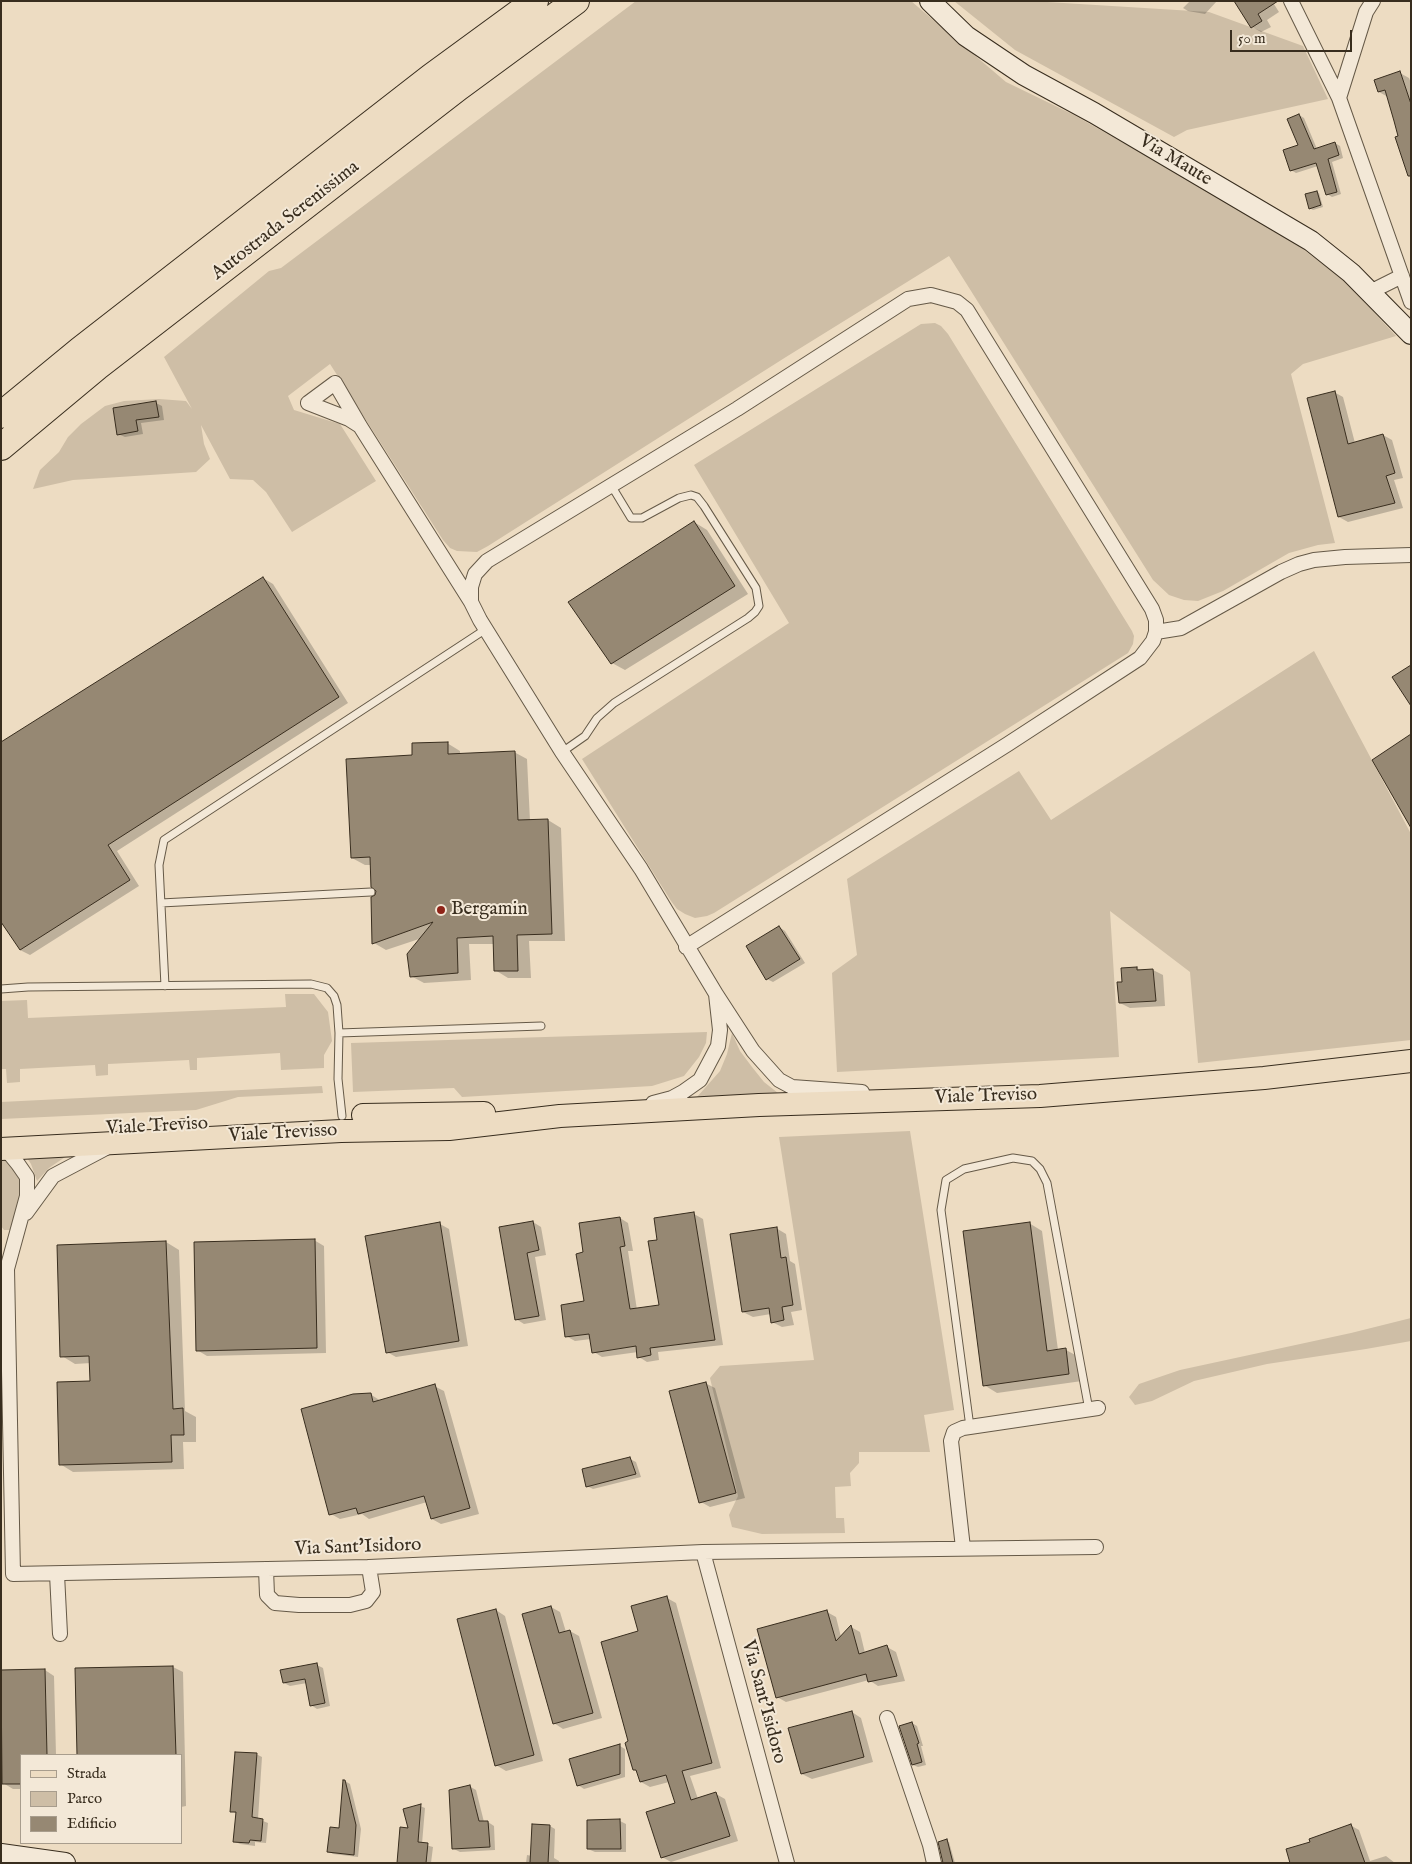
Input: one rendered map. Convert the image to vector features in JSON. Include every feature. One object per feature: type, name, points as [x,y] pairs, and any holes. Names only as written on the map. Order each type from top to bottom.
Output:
[{"type":"highway","name":"Autostrada Serenissima","points":[[1,415],[88,344],[431,77],[535,1]]},
{"type":"highway","name":"Autostrada Serenissima","points":[[1,447],[97,367],[451,93],[576,1]]},
{"type":"main road","name":"Viale Treviso","points":[[2,1146],[183,1126],[342,1116],[467,1112],[560,1116],[759,1106],[1040,1096],[1264,1078],[1411,1061]]},
{"type":"main road","name":"Viale Trevisso","points":[[2,1146],[114,1144],[342,1131],[449,1129],[560,1116]]},
{"type":"street","name":"Via Maute","points":[[930,1],[966,36],[1024,75],[1094,113],[1201,177],[1275,218],[1311,241],[1351,273],[1411,334]]},
{"type":"street","points":[[1291,1],[1339,98],[1411,302]]},
{"type":"street","points":[[1339,98],[1366,12],[1373,1]]},
{"type":"street","points":[[1370,292],[1402,276]]},
{"type":"street","points":[[471,602],[471,587],[475,574],[487,561],[737,408],[908,299],[931,295],[957,302],[967,310],[1152,609],[1156,620],[1156,632],[1153,641],[1140,658],[1000,749],[686,947]]},
{"type":"street","points":[[360,426],[471,602],[562,752],[641,869],[686,947],[716,994],[753,1051],[779,1080],[792,1087],[864,1092],[948,1089],[1040,1096]]},
{"type":"street","points":[[1156,632],[1181,628],[1281,572],[1299,564],[1314,560],[1411,555]]},
{"type":"street","points":[[560,1116],[589,1108],[662,1101],[683,1092],[700,1080],[718,1046],[720,1030],[716,994]]},
{"type":"street","points":[[20,1222],[53,1176],[114,1144]]},
{"type":"street","points":[[2,1146],[27,1177],[27,1196],[7,1269]]},
{"type":"street","points":[[1,1255],[7,1269]]},
{"type":"street","name":"Via Sant'Isidoro","points":[[7,1269],[7,1574],[369,1567],[703,1552],[1096,1547]]},
{"type":"street","points":[[963,1548],[951,1441],[954,1432],[970,1427],[1094,1409]]},
{"type":"street","name":"Via Sant'Isidoro","points":[[703,1552],[787,1863]]},
{"type":"street","points":[[266,1569],[267,1595],[275,1603],[299,1606],[350,1605],[366,1601],[373,1592],[369,1567]]},
{"type":"street","points":[[57,1574],[60,1634]]},
{"type":"street","points":[[887,1718],[930,1844],[934,1863]]},
{"type":"street","points":[[1,1854],[65,1863]]},
{"type":"lane","points":[[562,752],[584,736],[597,718],[614,703],[748,618],[759,606],[756,588],[697,497],[691,495],[679,498],[642,518],[632,518],[611,485]]},
{"type":"lane","points":[[165,986],[159,865],[164,840],[486,629]]},
{"type":"lane","points":[[161,903],[371,892]]},
{"type":"lane","points":[[1,989],[28,987],[312,984],[327,988],[334,996],[337,1005],[339,1033],[338,1079],[342,1116],[347,1124],[362,1126],[424,1123],[437,1124],[449,1129]]},
{"type":"lane","points":[[339,1033],[541,1026]]},
{"type":"lane","points":[[260,1136],[269,1129],[335,1125],[339,1123],[342,1116]]},
{"type":"lane","points":[[970,1427],[942,1210],[946,1180],[964,1168],[1013,1158],[1032,1161],[1040,1169],[1047,1183],[1094,1409]]},
{"type":"green space","points":[[636,1],[911,1],[1006,82],[1074,115],[1279,231],[1345,281],[1396,336],[1303,364],[1291,374],[1335,543],[1318,545],[1289,553],[1223,591],[1198,601],[1184,600],[1169,595],[1153,580],[949,256],[477,552],[457,551],[450,548],[443,540],[330,364],[288,396],[294,410],[340,424],[376,481],[292,532],[266,492],[253,480],[230,479],[201,425],[204,444],[210,459],[196,472],[73,480],[33,489],[40,470],[59,452],[68,437],[81,424],[105,406],[124,401],[159,399],[186,401],[192,409],[164,357],[269,271],[281,268]]},
{"type":"green space","points":[[954,1],[1031,1],[1209,12],[1303,46],[1328,99],[1187,130],[1174,137],[1015,50]]},
{"type":"green space","points":[[935,323],[941,326],[948,334],[1132,631],[1134,636],[1133,644],[1128,653],[714,913],[695,918],[685,914],[677,909],[671,901],[582,759],[789,623],[694,465],[921,324]]},
{"type":"green space","points":[[1314,651],[1411,834],[1411,1040],[1198,1063],[1190,972],[1110,911],[1119,1057],[837,1072],[832,973],[857,955],[847,879],[1019,771],[1051,820]]},
{"type":"green space","points":[[285,994],[314,994],[328,1012],[332,1041],[324,1055],[324,1068],[281,1070],[280,1053],[197,1058],[197,1070],[190,1070],[189,1060],[108,1064],[108,1075],[96,1076],[95,1065],[20,1069],[20,1082],[7,1083],[6,1069],[1,1069],[1,1001],[27,1000],[28,1018],[286,1007]]},
{"type":"green space","points":[[707,1032],[706,1043],[699,1057],[684,1076],[652,1086],[462,1097],[454,1088],[353,1092],[351,1043]]},
{"type":"green space","points":[[732,1033],[740,1051],[752,1067],[764,1082],[778,1093],[697,1097],[720,1071],[727,1054]]},
{"type":"green space","points":[[322,1086],[323,1093],[238,1097],[196,1110],[1,1119],[1,1102]]},
{"type":"green space","points":[[910,1131],[954,1410],[924,1415],[930,1452],[859,1452],[859,1463],[850,1473],[851,1486],[835,1487],[836,1518],[844,1518],[845,1533],[762,1534],[732,1527],[729,1515],[738,1496],[710,1378],[720,1366],[814,1360],[779,1137]]},
{"type":"green space","points":[[25,1155],[68,1155],[49,1168],[37,1181],[31,1164]]},
{"type":"green space","points":[[1,1158],[9,1159],[18,1173],[23,1194],[14,1226],[10,1230],[4,1230],[1,1226]]},
{"type":"green space","points":[[1411,1318],[1411,1341],[1267,1364],[1194,1381],[1152,1401],[1135,1405],[1129,1397],[1139,1384],[1180,1370]]},
{"type":"building","points":[[1234,1],[1278,1],[1258,14],[1262,21],[1251,28]]},
{"type":"building","points":[[1400,71],[1411,104],[1411,176],[1408,176],[1395,137],[1398,136],[1385,90],[1378,92],[1374,80]]},
{"type":"building","points":[[1299,114],[1314,149],[1335,142],[1339,155],[1328,159],[1337,192],[1326,195],[1316,163],[1290,171],[1283,150],[1298,145],[1287,119]]},
{"type":"building","points":[[1317,191],[1321,205],[1309,209],[1305,194]]},
{"type":"building","points":[[1335,391],[1348,444],[1383,434],[1395,473],[1386,476],[1395,503],[1338,517],[1307,398]]},
{"type":"building","points":[[156,401],[159,417],[136,420],[138,431],[117,435],[113,408]]},
{"type":"building","points":[[694,521],[735,586],[611,664],[568,602]]},
{"type":"building","points":[[263,577],[339,697],[108,845],[130,880],[20,950],[1,922],[1,742]]},
{"type":"building","points":[[1411,665],[1411,706],[1392,677]]},
{"type":"building","points":[[1411,734],[1411,828],[1372,760]]},
{"type":"building","points":[[448,742],[448,754],[515,751],[518,820],[548,819],[552,934],[517,935],[518,971],[494,971],[493,936],[457,938],[458,973],[410,977],[407,954],[433,922],[372,944],[371,897],[375,895],[376,891],[371,887],[370,857],[351,858],[346,759],[412,755],[412,743]]},
{"type":"building","points":[[779,926],[800,959],[766,980],[746,946]]},
{"type":"building","points":[[1137,967],[1137,970],[1153,969],[1156,1001],[1119,1003],[1117,982],[1122,982],[1121,968]]},
{"type":"building","points":[[694,1212],[715,1340],[650,1348],[651,1355],[637,1358],[636,1346],[592,1353],[589,1334],[565,1337],[561,1305],[584,1301],[576,1254],[583,1252],[579,1223],[620,1217],[625,1246],[620,1247],[630,1309],[659,1305],[648,1241],[657,1240],[654,1218]]},
{"type":"building","points":[[533,1221],[539,1250],[527,1253],[539,1316],[515,1320],[499,1227]]},
{"type":"building","points":[[440,1222],[459,1341],[386,1353],[365,1236]]},
{"type":"building","points":[[1030,1222],[1047,1351],[1066,1348],[1069,1374],[983,1386],[963,1231]]},
{"type":"building","points":[[777,1227],[781,1258],[786,1257],[793,1305],[782,1307],[784,1320],[771,1323],[769,1308],[742,1312],[730,1234]]},
{"type":"building","points":[[315,1239],[317,1348],[196,1351],[194,1242]]},
{"type":"building","points":[[166,1241],[173,1409],[183,1408],[184,1435],[171,1435],[172,1462],[59,1465],[57,1382],[90,1381],[89,1356],[60,1357],[57,1245]]},
{"type":"building","points":[[706,1382],[736,1493],[699,1503],[669,1391]]},
{"type":"building","points":[[435,1384],[470,1508],[431,1519],[424,1496],[358,1514],[356,1508],[329,1515],[301,1409],[353,1394],[371,1393],[373,1402]]},
{"type":"building","points":[[630,1457],[636,1474],[586,1487],[582,1469]]},
{"type":"building","points":[[667,1596],[712,1763],[682,1771],[691,1800],[716,1792],[730,1836],[661,1858],[646,1812],[675,1803],[666,1775],[640,1782],[636,1770],[633,1770],[625,1743],[628,1741],[601,1642],[638,1631],[631,1606]]},
{"type":"building","points":[[551,1606],[559,1633],[570,1630],[593,1713],[553,1724],[522,1614]]},
{"type":"building","points":[[496,1609],[534,1755],[495,1766],[457,1619]]},
{"type":"building","points":[[827,1610],[836,1641],[851,1625],[859,1654],[887,1645],[897,1676],[868,1682],[866,1674],[776,1698],[757,1629]]},
{"type":"building","points":[[317,1663],[325,1703],[310,1706],[305,1679],[283,1683],[280,1670]]},
{"type":"building","points":[[173,1666],[176,1754],[77,1754],[75,1668]]},
{"type":"building","points":[[45,1669],[47,1754],[20,1754],[20,1784],[2,1784],[1,1670]]},
{"type":"building","points":[[852,1711],[864,1757],[801,1774],[788,1728]]},
{"type":"building","points":[[912,1722],[919,1743],[917,1744],[922,1762],[912,1765],[899,1726]]},
{"type":"building","points":[[620,1744],[620,1774],[577,1786],[569,1759]]},
{"type":"building","points":[[235,1752],[257,1753],[252,1817],[263,1819],[261,1841],[250,1840],[249,1843],[233,1842],[236,1812],[230,1812]]},
{"type":"building","points":[[343,1780],[345,1780],[356,1825],[354,1855],[327,1852],[330,1827],[339,1828]]},
{"type":"building","points":[[470,1785],[479,1821],[488,1821],[490,1847],[452,1849],[449,1790]]},
{"type":"building","points":[[421,1804],[418,1842],[428,1843],[426,1863],[397,1863],[400,1827],[408,1828],[403,1809]]},
{"type":"building","points":[[620,1819],[621,1849],[587,1849],[587,1820]]},
{"type":"building","points":[[532,1824],[550,1825],[548,1863],[530,1863]]},
{"type":"building","points":[[1351,1824],[1365,1863],[1290,1863],[1286,1849],[1310,1842],[1309,1839]]},
{"type":"building","points":[[947,1839],[953,1863],[943,1863],[938,1842]]},
{"type":"place","name":"Bergamin","points":[[441,910]]}]
